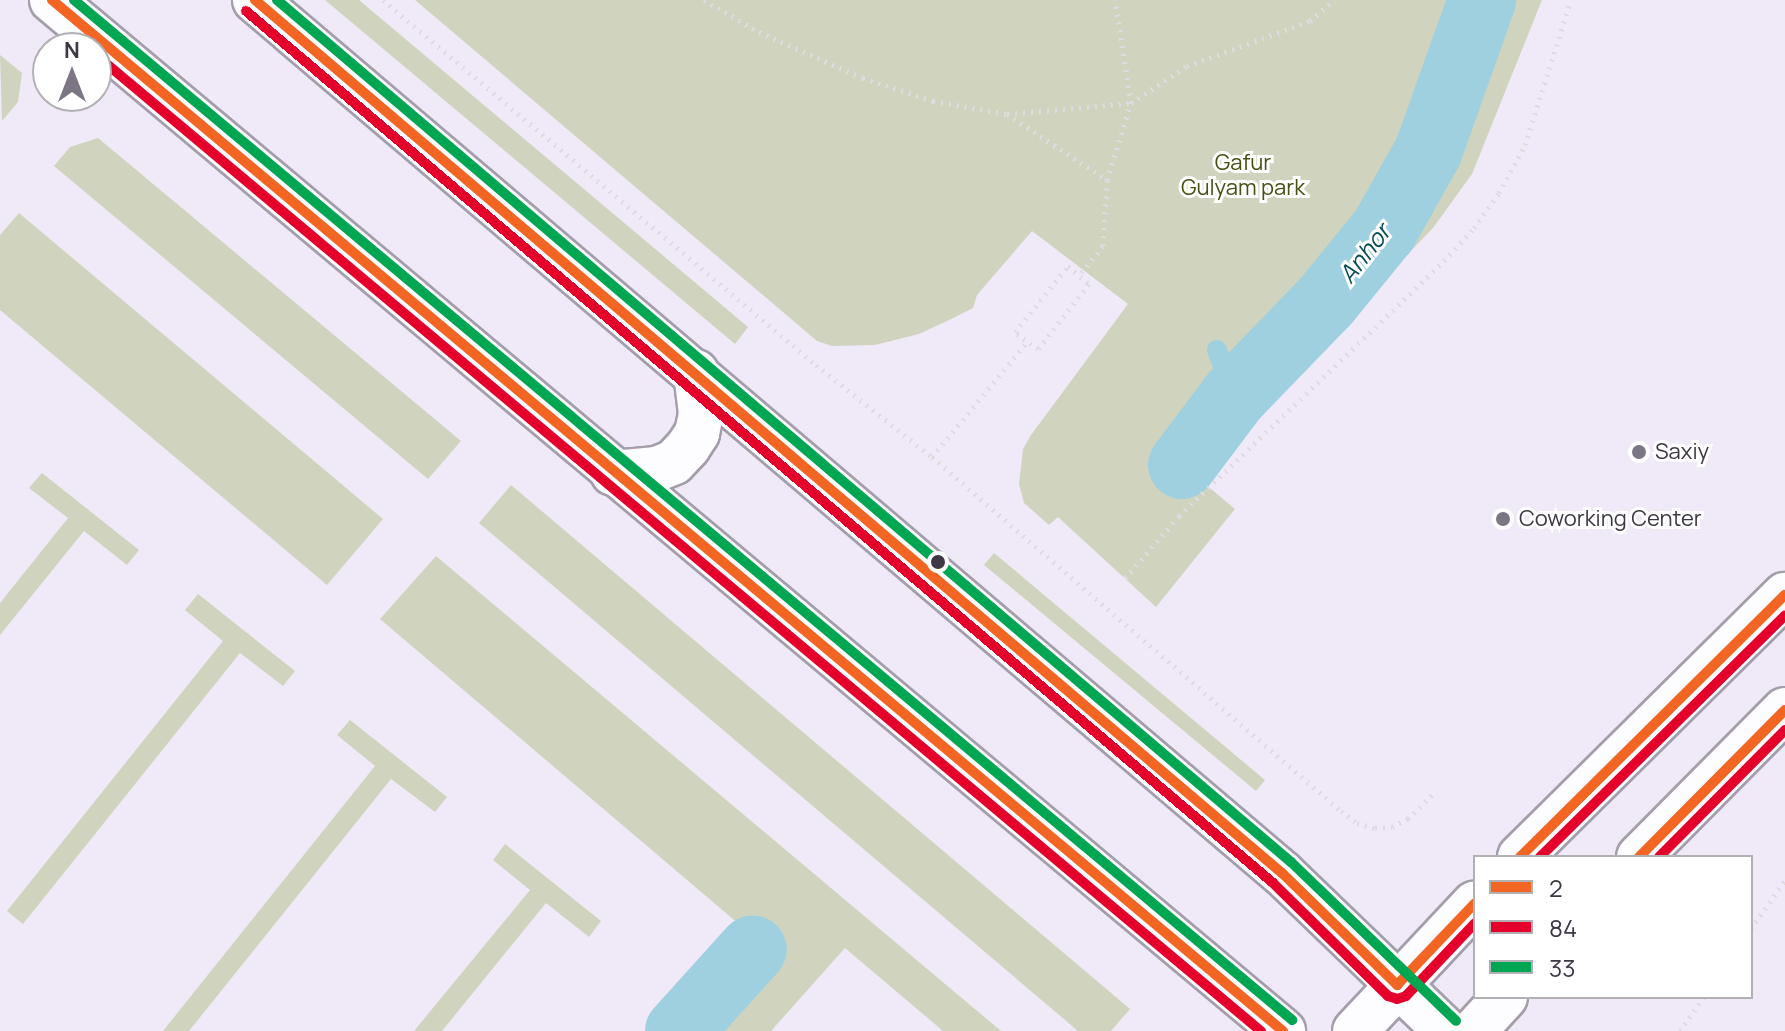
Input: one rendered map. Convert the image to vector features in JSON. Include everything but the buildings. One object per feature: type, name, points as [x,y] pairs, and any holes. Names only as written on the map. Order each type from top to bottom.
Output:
[{"type":"main road","points":[[52,0],[613,473],[1283,1031]]},
{"type":"main road","points":[[255,0],[1282,873],[1446,1031]]},
{"type":"main road","points":[[613,473],[657,469],[674,462],[688,447],[697,433],[701,414],[696,372]]},
{"type":"main road","points":[[1522,855],[1785,595]]},
{"type":"main road","points":[[1641,855],[1785,710]]},
{"type":"main road","points":[[1355,1031],[1473,905]]},
{"type":"main road","points":[[1474,1031],[1503,999]]},
{"type":"path","points":[[383,0],[816,365],[932,457],[1101,606],[1357,823],[1375,828],[1392,827],[1408,819],[1433,794]]},
{"type":"path","points":[[704,0],[759,32],[863,78],[933,101],[1007,114],[1131,103],[1187,66],[1310,21],[1334,0]]},
{"type":"path","points":[[1079,276],[1103,246],[1107,180],[1131,103],[1115,0]]},
{"type":"path","points":[[1125,578],[1179,516],[1444,261],[1474,228],[1499,193],[1525,145],[1571,0]]},
{"type":"path","points":[[1007,114],[1107,180]]},
{"type":"path","points":[[1068,266],[1079,276],[1088,286],[1038,349],[1015,332],[1068,266]]},
{"type":"path","points":[[932,457],[1027,342]]},
{"type":"path","points":[[1753,926],[1785,880]]},
{"type":"path","points":[[1680,1031],[1703,999]]},
{"type":"green space","points":[[325,0],[359,0],[748,327],[735,344]]},
{"type":"green space","name":"Gafur Gulyam park","points":[[415,0],[1542,0],[1472,174],[1433,228],[1286,380],[1182,465],[1235,509],[1156,607],[1058,517],[1049,525],[1024,503],[1019,484],[1023,449],[1031,435],[1128,304],[1032,231],[977,295],[973,308],[919,334],[875,345],[832,346],[817,341]]},
{"type":"green space","points":[[0,55],[22,73],[18,102],[2,121]]},
{"type":"green space","points":[[98,138],[461,441],[428,479],[54,166],[70,147]]},
{"type":"green space","points":[[19,213],[383,519],[327,585],[0,310],[0,235]]},
{"type":"green space","points":[[42,473],[139,550],[127,565],[84,531],[0,635],[0,603],[68,518],[29,488]]},
{"type":"green space","points":[[511,485],[1130,1009],[1111,1031],[1078,1031],[479,523]]},
{"type":"green space","points":[[994,553],[1265,780],[1256,791],[984,565]]},
{"type":"green space","points":[[436,556],[1001,1031],[943,1031],[845,948],[771,1031],[702,1031],[728,1001],[699,974],[740,925],[380,619]]},
{"type":"green space","points":[[198,594],[295,671],[283,686],[240,653],[23,924],[7,911],[223,641],[185,610]]},
{"type":"green space","points":[[350,720],[447,797],[435,812],[391,779],[189,1031],[163,1031],[375,766],[337,735]]},
{"type":"green space","points":[[505,844],[601,921],[589,937],[546,903],[442,1031],[414,1031],[530,890],[493,860]]},
{"type":"waterway","name":"Anhor","points":[[1182,465],[1234,396],[1326,301],[1384,230],[1428,152],[1482,0]]},
{"type":"waterway","points":[[1217,350],[1234,396]]},
{"type":"waterway","name":"Anhor","points":[[679,1031],[753,949]]},
{"type":"transit line","name":"2","points":[[52,0],[1283,1031]]},
{"type":"transit line","name":"33","points":[[74,0],[1292,1020]]},
{"type":"transit line","name":"2","points":[[255,0],[1282,873],[1397,985],[1473,905]]},
{"type":"transit line","name":"33","points":[[277,0],[1291,862],[1456,1021]]},
{"type":"transit line","name":"84","points":[[246,11],[1273,883],[1388,996],[1397,999],[1406,996],[1473,925]]},
{"type":"transit line","name":"84","points":[[112,68],[1261,1031]]},
{"type":"transit line","name":"2","points":[[1522,855],[1785,595]]},
{"type":"transit line","name":"84","points":[[1542,855],[1785,615]]},
{"type":"transit line","name":"2","points":[[1641,855],[1785,710]]},
{"type":"transit line","name":"84","points":[[1661,855],[1785,730]]},
{"type":"place","name":"Saxiy","points":[[1639,452]]},
{"type":"place","name":"Coworking Center","points":[[1503,519]]}]
